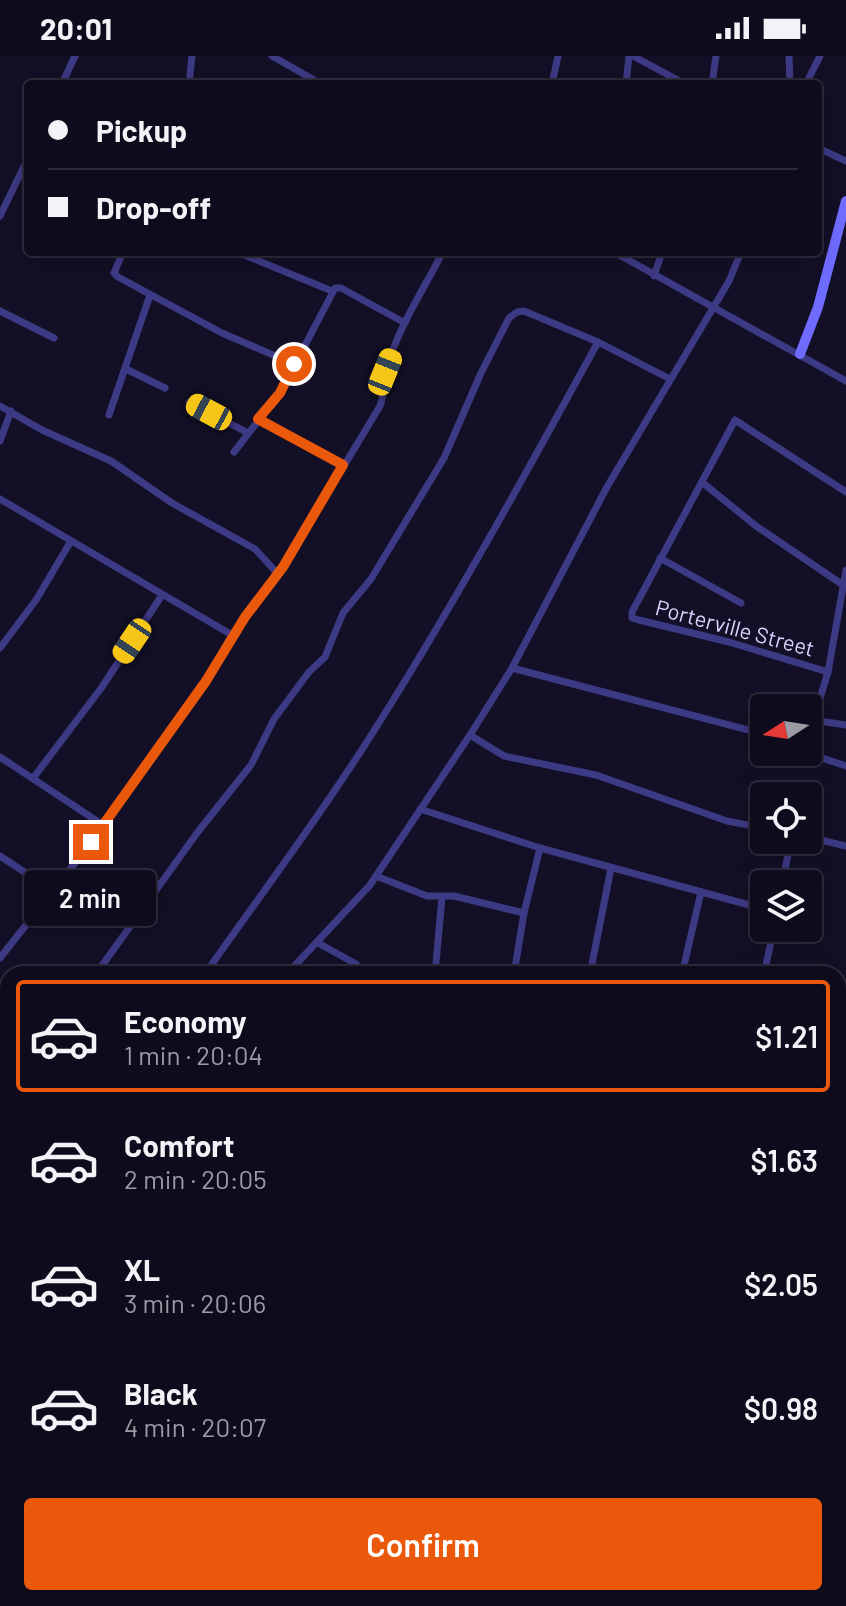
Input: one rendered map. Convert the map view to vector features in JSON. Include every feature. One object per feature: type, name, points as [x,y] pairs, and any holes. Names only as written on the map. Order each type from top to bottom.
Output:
[{"type":"street","points":[[64,80],[75,56]]},
{"type":"street","points":[[189,80],[192,56]]},
{"type":"street","points":[[272,56],[314,80]]},
{"type":"street","points":[[553,80],[558,56]]},
{"type":"street","points":[[627,80],[631,56],[677,80]]},
{"type":"street","points":[[713,80],[716,56]]},
{"type":"street","points":[[789,56],[790,80]]},
{"type":"street","points":[[808,80],[820,56]]},
{"type":"street","points":[[822,150],[846,161]]},
{"type":"street","points":[[0,216],[24,166]]},
{"type":"street","points":[[800,354],[822,294],[846,201]]},
{"type":"street","points":[[121,256],[114,273],[222,333],[294,364]]},
{"type":"street","points":[[247,256],[332,291],[341,288],[405,323]]},
{"type":"street","points":[[0,958],[103,825],[206,681],[232,635],[278,574],[380,406],[386,391],[385,372],[405,323],[441,256]]},
{"type":"street","points":[[621,256],[846,381]]},
{"type":"street","points":[[654,276],[661,256]]},
{"type":"street","points":[[295,966],[376,876],[512,668],[607,487],[729,281],[739,256]]},
{"type":"street","points":[[234,452],[280,393],[332,291]]},
{"type":"street","points":[[109,415],[150,295]]},
{"type":"street","points":[[0,311],[54,338]]},
{"type":"street","points":[[101,966],[197,833],[251,765],[274,719],[309,672],[325,657],[343,613],[371,579],[444,458],[509,318],[524,311],[598,342],[670,379]]},
{"type":"street","points":[[211,966],[308,832],[386,712],[479,560],[598,342]]},
{"type":"street","points":[[126,369],[165,388]]},
{"type":"street","points":[[189,402],[248,433]]},
{"type":"street","points":[[0,406],[42,430],[111,461],[172,503],[255,549],[278,574]]},
{"type":"street","points":[[0,441],[11,411]]},
{"type":"street","points":[[258,419],[343,465]]},
{"type":"street","points":[[741,603],[660,558],[735,420],[846,492]]},
{"type":"street","points":[[703,483],[756,526],[843,585]]},
{"type":"street","points":[[0,499],[232,635]]},
{"type":"street","points":[[0,648],[36,600],[71,541]]},
{"type":"street","name":"Porterville Street","points":[[660,558],[634,604],[632,618],[729,642],[828,672]]},
{"type":"street","points":[[821,694],[828,672],[846,570]]},
{"type":"street","points":[[34,777],[102,687],[162,595]]},
{"type":"street","points":[[512,668],[750,730]]},
{"type":"street","points":[[822,721],[846,725]]},
{"type":"street","points":[[470,735],[504,756],[596,775],[727,821],[750,825]]},
{"type":"street","points":[[0,757],[103,825]]},
{"type":"street","points":[[822,758],[846,766]]},
{"type":"street","points":[[420,809],[540,848],[750,905]]},
{"type":"street","points":[[822,840],[846,846]]},
{"type":"street","points":[[515,966],[540,848]]},
{"type":"street","points":[[0,856],[53,891]]},
{"type":"street","points":[[592,966],[611,868]]},
{"type":"street","points":[[376,876],[420,894],[454,896],[524,913]]},
{"type":"street","points":[[684,966],[701,892]]},
{"type":"street","points":[[436,966],[442,897]]},
{"type":"street","points":[[766,966],[771,942]]},
{"type":"street","points":[[318,943],[356,964]]},
{"type":"route","points":[[91,842],[206,681],[232,635],[283,567],[343,465],[258,419],[280,393],[294,364]]}]
